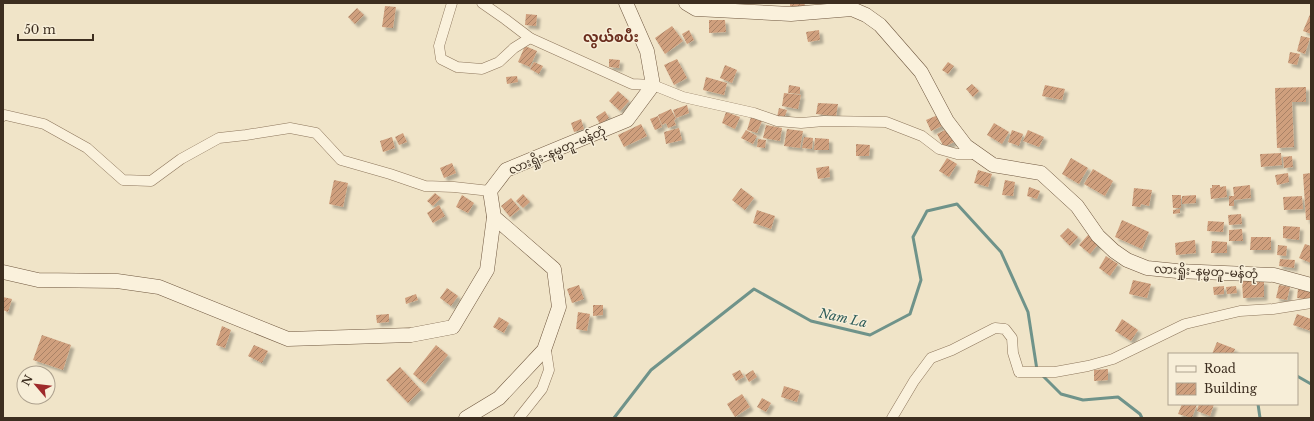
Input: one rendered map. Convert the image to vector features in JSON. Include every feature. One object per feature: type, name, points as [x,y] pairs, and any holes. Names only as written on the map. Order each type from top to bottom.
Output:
[{"type":"main road","points":[[626,3],[647,51],[653,85]]},
{"type":"main road","name":"လားရှိုး-နမ္မတူ-မန်တုံ","points":[[686,3],[696,9],[791,14],[852,9],[866,15],[880,25],[921,72],[947,121],[966,146],[993,165],[1041,173],[1077,206],[1098,236],[1114,251],[1127,260],[1147,268],[1177,271],[1274,275],[1311,285]]},
{"type":"main road","name":"လားရှိုး-နမ္မတူ-မန်တုံ","points":[[490,191],[506,170],[627,120],[653,85]]},
{"type":"main road","points":[[3,272],[38,280],[117,281],[159,287],[288,339],[411,335],[453,327],[487,270],[494,217],[490,191]]},
{"type":"main road","points":[[466,418],[498,398],[544,350],[559,307],[554,269],[494,217]]},
{"type":"street","points":[[452,3],[439,46],[441,59],[457,67],[482,69],[499,62],[514,48],[530,38]]},
{"type":"street","points":[[482,3],[505,18],[530,38],[632,84],[653,85],[683,97],[754,113],[777,121],[801,124],[824,121],[886,122],[922,136],[939,149],[957,154],[978,154]]},
{"type":"street","points":[[3,116],[5,115],[44,124],[87,148],[123,180],[151,181],[181,159],[219,138],[290,128],[316,132],[341,160],[425,186],[454,187],[490,191]]},
{"type":"street","points":[[892,418],[914,381],[931,358],[952,350],[995,328],[1004,329],[1012,338],[1013,353],[1020,372],[1055,372],[1088,366],[1113,359],[1185,324],[1240,312],[1311,303]]},
{"type":"street","points":[[519,418],[542,389],[549,370],[546,344]]},
{"type":"building","points":[[790,3],[805,3],[804,8],[790,6]]},
{"type":"building","points":[[385,6],[396,7],[393,28],[382,27]]},
{"type":"building","points":[[357,8],[364,15],[355,24],[348,17]]},
{"type":"building","points":[[1311,12],[1311,34],[1303,31]]},
{"type":"building","points":[[526,14],[537,15],[536,26],[525,25]]},
{"type":"building","points":[[709,20],[725,20],[726,32],[709,33]]},
{"type":"building","points":[[672,26],[683,41],[665,54],[655,38]]},
{"type":"building","points":[[689,30],[694,40],[687,44],[682,34]]},
{"type":"building","points":[[819,30],[820,40],[808,42],[806,32]]},
{"type":"building","points":[[1301,36],[1310,38],[1305,54],[1297,51]]},
{"type":"building","points":[[525,46],[537,51],[530,67],[518,62]]},
{"type":"building","points":[[1290,52],[1300,54],[1297,65],[1288,63]]},
{"type":"building","points":[[609,59],[620,60],[619,68],[609,67]]},
{"type":"building","points":[[677,59],[687,78],[674,85],[664,65]]},
{"type":"building","points":[[534,62],[543,66],[539,74],[530,69]]},
{"type":"building","points":[[948,62],[954,66],[948,74],[942,70]]},
{"type":"building","points":[[725,65],[737,70],[732,83],[720,78]]},
{"type":"building","points":[[517,76],[518,82],[507,84],[506,77]]},
{"type":"building","points":[[706,77],[727,83],[724,95],[703,90]]},
{"type":"building","points":[[972,84],[979,91],[973,97],[966,89]]},
{"type":"building","points":[[789,85],[800,87],[800,94],[788,93]]},
{"type":"building","points":[[1045,85],[1065,89],[1062,100],[1042,96]]},
{"type":"building","points":[[1306,87],[1306,102],[1292,102],[1294,147],[1277,148],[1275,88]]},
{"type":"building","points":[[618,91],[629,101],[620,111],[609,101]]},
{"type":"building","points":[[784,93],[801,95],[798,109],[782,106]]},
{"type":"building","points":[[818,103],[838,104],[836,116],[816,114]]},
{"type":"building","points":[[687,105],[689,113],[676,118],[673,110]]},
{"type":"building","points":[[779,108],[787,110],[784,119],[777,117]]},
{"type":"building","points":[[671,109],[676,119],[674,120],[676,125],[668,128],[666,123],[662,125],[658,115]]},
{"type":"building","points":[[605,111],[609,118],[600,124],[596,117]]},
{"type":"building","points":[[726,112],[740,117],[735,129],[722,123]]},
{"type":"building","points":[[938,115],[942,126],[931,131],[926,120]]},
{"type":"building","points":[[658,116],[662,127],[655,130],[650,119]]},
{"type":"building","points":[[751,117],[762,121],[757,133],[747,130]]},
{"type":"building","points":[[581,119],[584,129],[574,132],[571,123]]},
{"type":"building","points":[[994,123],[1009,132],[1002,144],[987,135]]},
{"type":"building","points":[[641,124],[647,136],[624,147],[618,135]]},
{"type":"building","points":[[766,125],[782,128],[780,141],[763,138]]},
{"type":"building","points":[[679,128],[682,140],[666,144],[664,132]]},
{"type":"building","points":[[787,129],[803,131],[800,148],[784,146]]},
{"type":"building","points":[[947,129],[954,142],[944,147],[937,134]]},
{"type":"building","points":[[746,130],[757,136],[753,144],[741,138]]},
{"type":"building","points":[[1012,130],[1023,134],[1019,146],[1008,142]]},
{"type":"building","points":[[1028,130],[1044,137],[1039,147],[1023,141]]},
{"type":"building","points":[[403,133],[407,142],[399,145],[395,137]]},
{"type":"building","points":[[392,137],[395,148],[383,152],[380,141]]},
{"type":"building","points":[[804,137],[813,138],[812,149],[802,148]]},
{"type":"building","points":[[815,138],[829,139],[829,150],[814,150]]},
{"type":"building","points":[[758,139],[766,140],[765,148],[757,147]]},
{"type":"building","points":[[856,144],[870,145],[869,156],[856,156]]},
{"type":"building","points":[[1281,153],[1282,165],[1261,167],[1260,154]]},
{"type":"building","points":[[1292,156],[1293,167],[1284,168],[1283,157]]},
{"type":"building","points":[[947,158],[957,164],[949,177],[939,171]]},
{"type":"building","points":[[1071,158],[1088,168],[1079,184],[1062,174]]},
{"type":"building","points":[[452,163],[456,173],[444,178],[440,168]]},
{"type":"building","points":[[829,166],[830,177],[818,179],[816,168]]},
{"type":"building","points":[[1093,169],[1113,181],[1105,196],[1084,184]]},
{"type":"building","points":[[978,170],[992,174],[988,187],[974,183]]},
{"type":"building","points":[[1288,173],[1289,182],[1277,185],[1275,175]]},
{"type":"building","points":[[1311,173],[1311,220],[1306,220],[1303,174]]},
{"type":"building","points":[[334,180],[348,183],[343,207],[329,204]]},
{"type":"building","points":[[1005,180],[1015,182],[1013,196],[1002,195]]},
{"type":"building","points":[[1212,185],[1220,185],[1220,187],[1226,186],[1227,197],[1211,199],[1210,188],[1212,188]]},
{"type":"building","points":[[1250,185],[1251,198],[1234,200],[1234,206],[1229,206],[1229,196],[1234,196],[1233,187]]},
{"type":"building","points":[[1029,187],[1040,191],[1037,199],[1027,196]]},
{"type":"building","points":[[741,188],[754,198],[745,210],[732,200]]},
{"type":"building","points":[[1134,188],[1152,190],[1149,206],[1141,204],[1140,207],[1132,206]]},
{"type":"building","points":[[435,193],[441,198],[433,206],[427,201]]},
{"type":"building","points":[[523,194],[530,202],[523,208],[516,201]]},
{"type":"building","points":[[462,195],[474,203],[468,213],[456,207]]},
{"type":"building","points":[[1172,195],[1181,195],[1181,208],[1173,208]]},
{"type":"building","points":[[1196,195],[1196,203],[1182,204],[1182,196]]},
{"type":"building","points":[[1302,196],[1303,209],[1284,210],[1283,197]]},
{"type":"building","points":[[511,198],[520,209],[510,217],[501,206]]},
{"type":"building","points":[[439,205],[445,216],[433,223],[427,213]]},
{"type":"building","points":[[1180,209],[1180,213],[1173,214],[1173,210]]},
{"type":"building","points":[[757,210],[775,216],[771,229],[753,223]]},
{"type":"building","points":[[1241,214],[1242,224],[1229,225],[1228,215]]},
{"type":"building","points":[[1122,220],[1149,232],[1142,249],[1115,237]]},
{"type":"building","points":[[1208,221],[1224,222],[1223,232],[1207,231]]},
{"type":"building","points":[[1283,226],[1300,227],[1299,240],[1283,238]]},
{"type":"building","points":[[1068,228],[1078,237],[1070,246],[1060,236]]},
{"type":"building","points":[[1242,229],[1243,241],[1229,241],[1229,230]]},
{"type":"building","points":[[1089,234],[1099,243],[1090,254],[1079,245]]},
{"type":"building","points":[[1251,237],[1271,237],[1271,250],[1250,250]]},
{"type":"building","points":[[1195,240],[1196,253],[1176,255],[1175,243]]},
{"type":"building","points":[[1212,241],[1227,242],[1227,253],[1211,253]]},
{"type":"building","points":[[1305,244],[1311,246],[1311,263],[1299,258]]},
{"type":"building","points":[[1278,245],[1287,246],[1286,256],[1277,255]]},
{"type":"building","points":[[1106,256],[1118,264],[1110,276],[1099,268]]},
{"type":"building","points":[[1280,259],[1295,260],[1294,268],[1279,266]]},
{"type":"building","points":[[1133,280],[1151,284],[1147,298],[1129,294]]},
{"type":"building","points":[[1242,281],[1264,281],[1264,297],[1243,298]]},
{"type":"building","points":[[579,285],[584,299],[572,303],[567,289]]},
{"type":"building","points":[[1279,285],[1290,287],[1287,300],[1276,298]]},
{"type":"building","points":[[1224,286],[1224,294],[1214,295],[1213,287]]},
{"type":"building","points":[[1236,286],[1237,293],[1227,294],[1226,287]]},
{"type":"building","points":[[447,288],[458,296],[451,306],[440,298]]},
{"type":"building","points":[[1298,289],[1311,291],[1311,300],[1297,298]]},
{"type":"building","points":[[416,294],[418,300],[406,304],[405,298]]},
{"type":"building","points":[[3,297],[12,299],[8,312],[3,310]]},
{"type":"building","points":[[593,305],[603,305],[603,315],[593,316]]},
{"type":"building","points":[[578,312],[590,314],[587,331],[576,329]]},
{"type":"building","points":[[389,314],[389,322],[377,323],[376,315]]},
{"type":"building","points":[[1297,314],[1311,319],[1311,331],[1293,325]]},
{"type":"building","points":[[499,317],[509,323],[504,333],[493,327]]},
{"type":"building","points":[[1122,319],[1138,330],[1131,341],[1115,331]]},
{"type":"building","points":[[222,326],[231,330],[225,348],[216,345]]},
{"type":"building","points":[[42,335],[71,345],[63,370],[56,368],[56,365],[48,365],[33,360]]},
{"type":"building","points":[[1217,342],[1235,349],[1233,353],[1212,353]]},
{"type":"building","points":[[254,345],[268,351],[262,363],[248,356]]},
{"type":"building","points":[[436,345],[448,355],[425,384],[413,374]]},
{"type":"building","points":[[400,367],[421,390],[408,403],[386,380]]},
{"type":"building","points":[[1108,369],[1108,380],[1094,381],[1094,370]]},
{"type":"building","points":[[740,370],[744,377],[736,381],[732,374]]},
{"type":"building","points":[[753,370],[757,377],[749,382],[745,375]]},
{"type":"building","points":[[784,386],[800,391],[797,402],[781,397]]},
{"type":"building","points":[[742,394],[750,407],[735,417],[727,404]]},
{"type":"building","points":[[762,398],[771,403],[766,412],[757,407]]},
{"type":"building","points":[[1182,405],[1197,405],[1192,418],[1178,414]]},
{"type":"building","points":[[1199,405],[1214,405],[1210,416],[1197,411]]},
{"type":"waterway","name":"Nam La","points":[[614,418],[651,370],[754,289],[811,321],[870,335],[910,314],[921,280],[913,237],[927,211],[957,204],[1001,252],[1028,312],[1037,370]]},
{"type":"waterway","name":"Nam La","points":[[1042,375],[1061,394],[1083,400],[1118,397],[1140,414],[1142,418]]},
{"type":"waterway","name":"Nam La","points":[[1298,377],[1311,384]]},
{"type":"waterway","name":"Nam La","points":[[1258,405],[1260,418]]},
{"type":"district","name":"လွယ်စပီး","points":[[611,37]]}]
